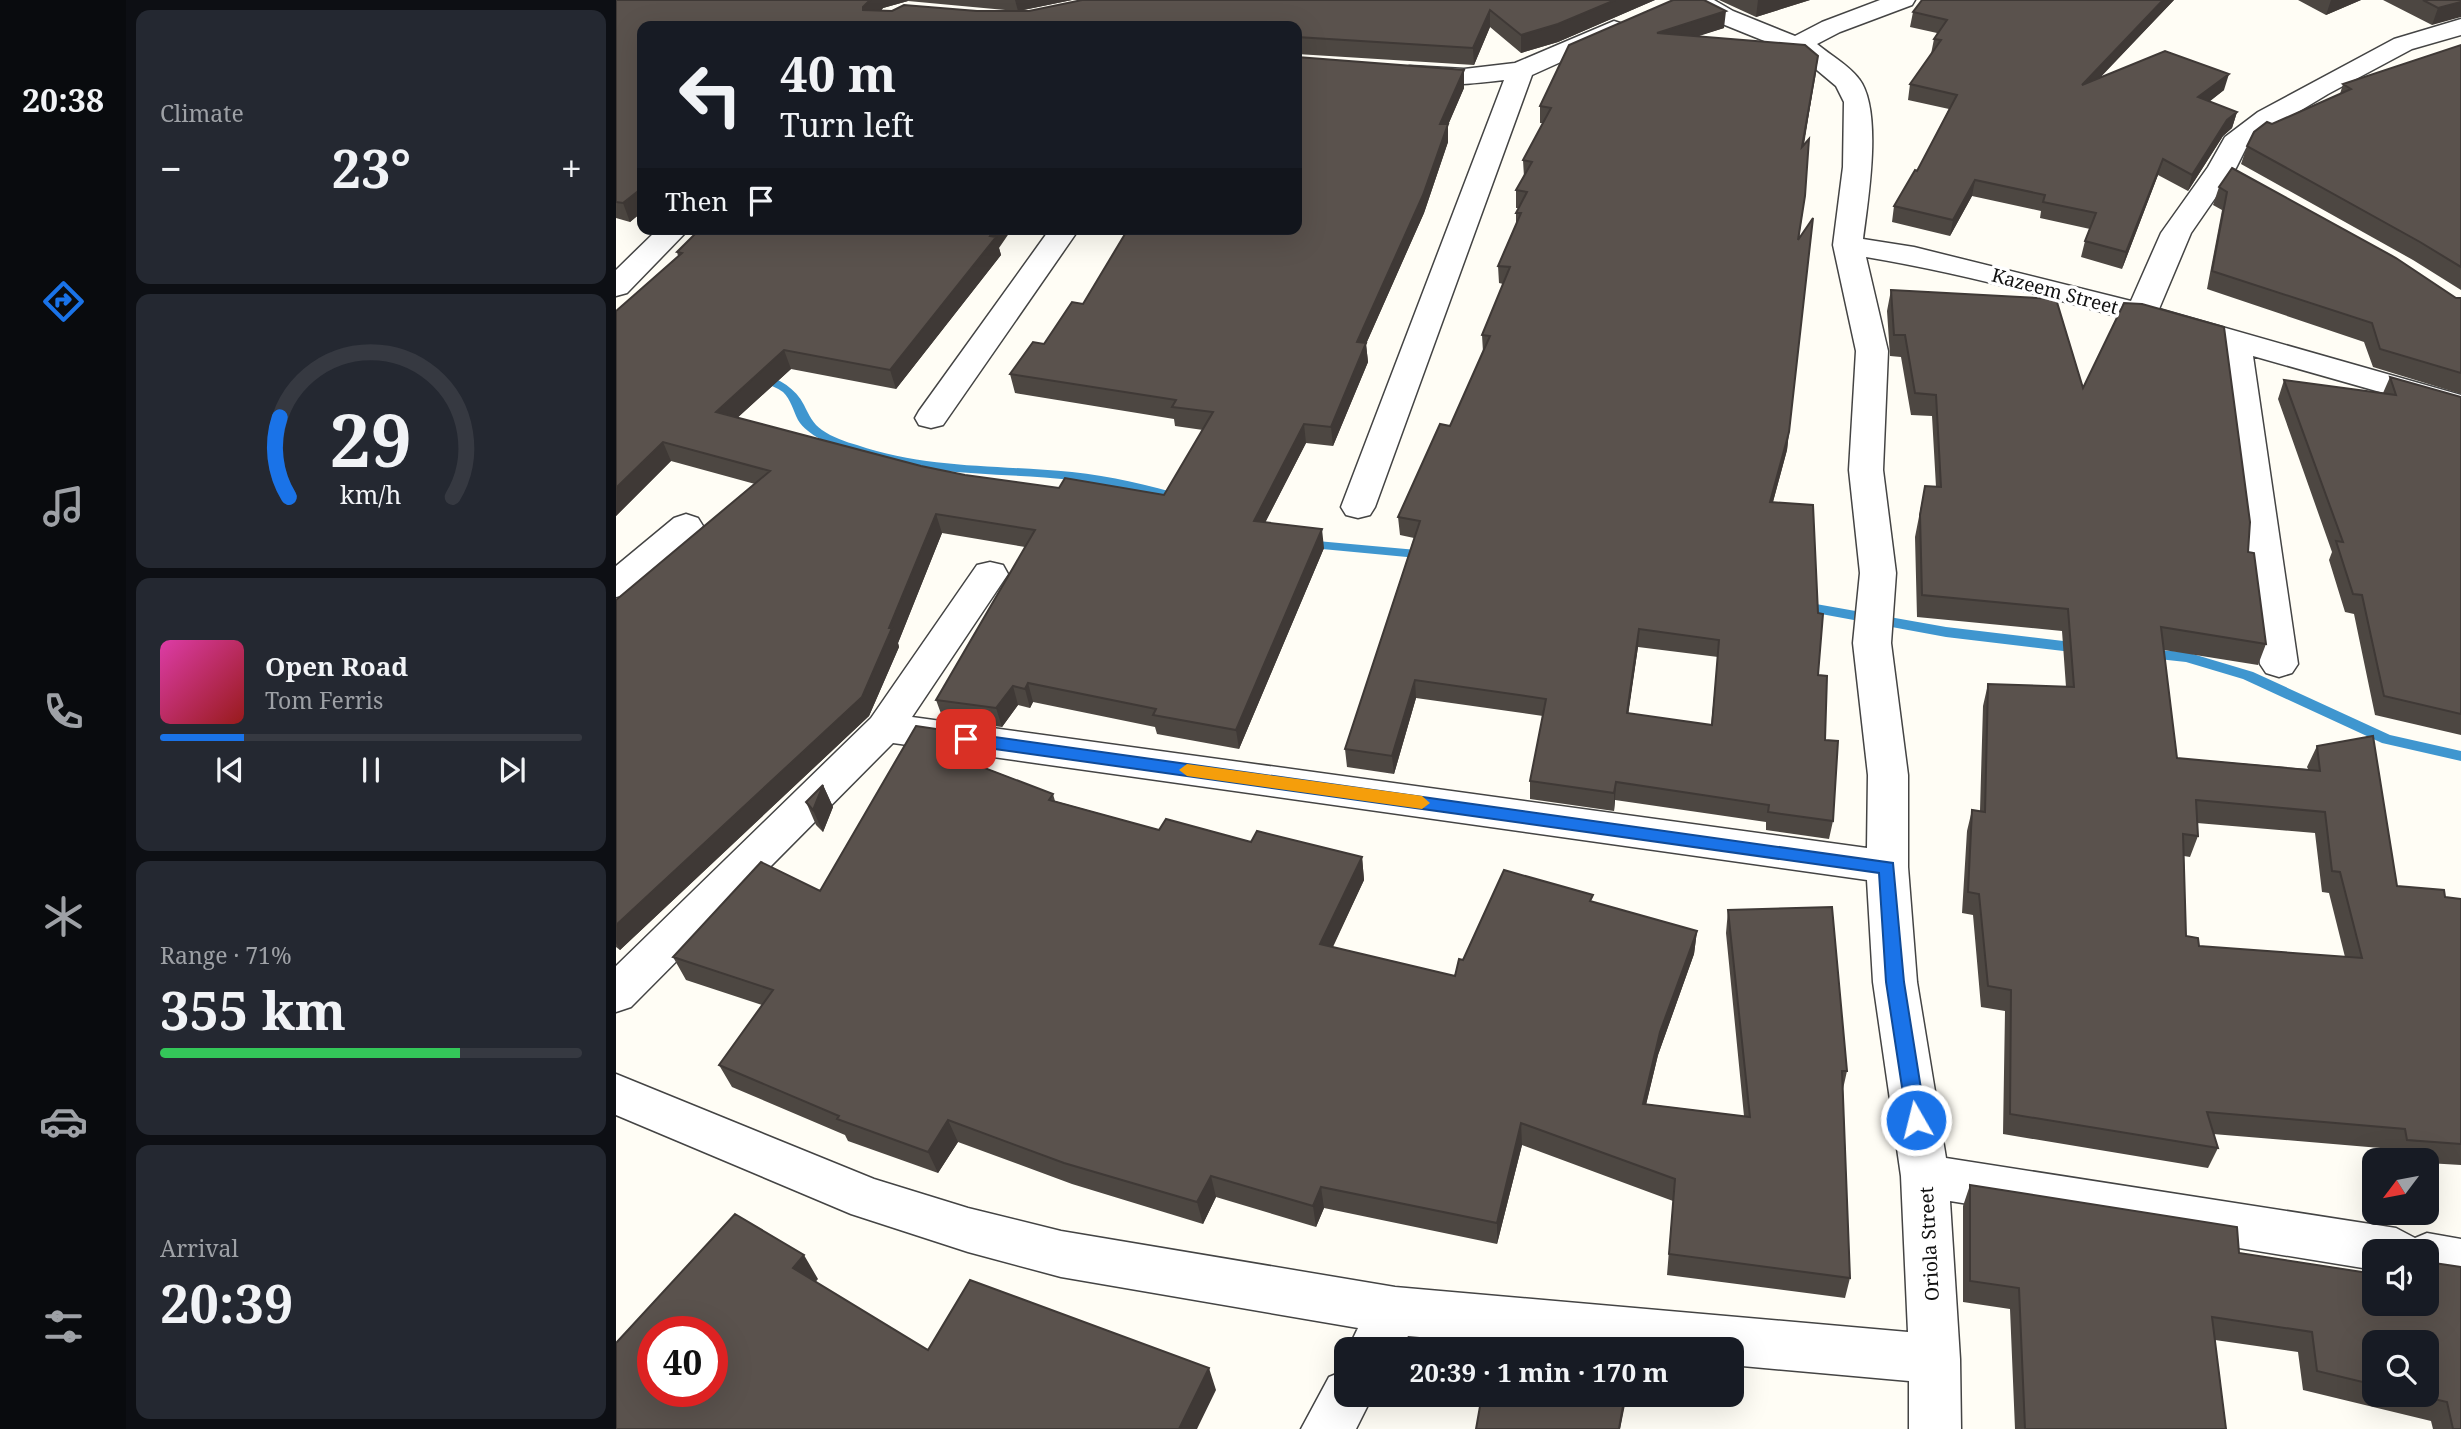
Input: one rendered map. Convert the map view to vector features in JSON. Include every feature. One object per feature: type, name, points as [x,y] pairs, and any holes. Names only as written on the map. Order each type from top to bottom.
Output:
[{"type":"street","points":[[1798,44],[1831,27],[1903,0]]},
{"type":"street","name":"Oriola Street","points":[[1683,2],[1798,44],[1848,82],[1857,102],[1857,167],[1848,245],[1872,351],[1866,470],[1878,573],[1871,643],[1888,775],[1887,867],[1895,982],[1925,1175],[1935,1359],[1935,1429]]},
{"type":"street","points":[[1387,72],[1465,77],[1521,70],[1633,22]]},
{"type":"street","points":[[2141,314],[2176,233],[2233,175],[2235,143],[2309,94],[2403,44],[2461,27]]},
{"type":"street","points":[[1358,507],[1521,70]]},
{"type":"street","points":[[616,287],[669,235]]},
{"type":"street","points":[[930,418],[1061,235]]},
{"type":"street","name":"Kazeem Street","points":[[1848,245],[1951,264],[2141,314],[2461,405]]},
{"type":"street","points":[[2235,340],[2279,664]]},
{"type":"street","points":[[616,585],[686,526]]},
{"type":"street","points":[[616,994],[885,728],[990,574]]},
{"type":"street","points":[[885,728],[1887,867]]},
{"type":"street","points":[[616,1094],[868,1199],[968,1230],[1061,1254],[1189,1274],[1384,1330],[1935,1359]]},
{"type":"street","points":[[1925,1175],[2362,1246]]},
{"type":"street","points":[[2439,1258],[2461,1262]]},
{"type":"street","points":[[1327,1429],[1340,1407]]},
{"type":"building","points":[[616,0],[870,0],[863,10],[892,11],[904,5],[977,11],[1029,11],[1082,0],[1615,0],[1558,24],[1521,35],[1490,10],[1473,48],[1302,37],[1302,21],[637,21],[637,192],[623,203],[616,202]]},
{"type":"building","points":[[1673,0],[1704,0],[1726,11],[1657,33],[1805,45],[1818,56],[1802,147],[1809,139],[1805,196],[1798,240],[1813,218],[1789,432],[1770,502],[1813,505],[1818,613],[1823,614],[1818,675],[1827,676],[1825,740],[1838,741],[1833,821],[1768,812],[1769,805],[1616,782],[1614,793],[1530,781],[1546,699],[1415,680],[1392,756],[1345,749],[1420,521],[1398,517],[1440,424],[1450,426],[1490,336],[1482,335],[1510,267],[1498,266],[1521,213],[1516,213],[1527,192],[1516,190],[1532,162],[1523,160],[1551,108],[1540,106],[1569,45]],"holes":[[[1639,629],[1719,640],[1712,725],[1627,713]]]},
{"type":"building","points":[[1922,0],[2163,0],[2082,85],[2165,51],[2229,74],[2198,97],[2237,112],[2227,120],[2192,175],[2163,159],[2126,252],[2085,241],[2096,213],[2043,202],[2045,195],[1975,180],[1953,220],[1894,206],[1915,170],[1917,171],[1957,95],[1910,84],[1941,40],[1934,39],[1947,20],[1913,12]]},
{"type":"building","points":[[2423,0],[2461,0],[2461,2],[2438,8]]},
{"type":"building","points":[[2461,45],[2461,267],[2247,146],[2254,132],[2267,122],[2272,124],[2351,89],[2343,84]]},
{"type":"building","points":[[1302,57],[1464,70],[1440,124],[1448,124],[1423,195],[1357,342],[1366,343],[1331,427],[1304,424],[1254,521],[1322,529],[1236,730],[1153,715],[1156,709],[1028,683],[1025,689],[1013,686],[996,708],[936,700],[1035,530],[936,514],[862,697],[616,925],[616,600],[770,471],[663,442],[616,488],[616,311],[682,253],[677,252],[694,235],[991,235],[996,237],[890,370],[784,350],[716,412],[965,475],[1059,488],[1065,478],[1164,495],[1213,412],[1172,407],[1176,400],[1010,374],[1033,342],[1044,344],[1072,302],[1083,304],[1124,235],[1302,235]]},
{"type":"building","points":[[2232,168],[2396,258],[2456,298],[2461,298],[2461,373],[2380,349],[2372,323],[2212,271],[2227,192],[2219,187]]},
{"type":"building","points":[[1891,290],[2056,299],[2083,388],[2124,303],[2142,304],[2224,327],[2250,522],[2248,552],[2254,553],[2266,644],[2161,627],[2177,758],[2320,771],[2317,746],[2373,736],[2397,886],[2444,890],[2445,897],[2461,899],[2461,1144],[2407,1140],[2405,1129],[2207,1112],[2218,1148],[2010,1114],[2011,990],[1988,986],[1979,894],[1968,892],[1972,810],[1985,812],[1988,684],[2074,687],[2068,609],[1922,595],[1920,515],[1925,486],[1941,487],[1936,395],[1915,393],[1905,335],[1894,335]],"holes":[[[2196,800],[2325,812],[2332,871],[2340,872],[2362,958],[2199,946],[2198,938],[2186,936],[2183,834],[2198,836]]]},
{"type":"building","points":[[2390,377],[2461,397],[2461,714],[2384,696],[2362,595],[2353,594],[2336,541],[2343,542],[2284,380],[2396,395]]},
{"type":"building","points":[[916,726],[970,734],[953,756],[1053,794],[1049,800],[1159,830],[1166,819],[1251,842],[1257,831],[1362,857],[1320,944],[1455,976],[1459,959],[1463,960],[1504,870],[1593,895],[1590,901],[1697,931],[1660,1032],[1643,1104],[1750,1117],[1728,910],[1832,907],[1847,1071],[1842,1071],[1850,1278],[1669,1254],[1675,1179],[1521,1123],[1497,1223],[1321,1187],[1313,1206],[1211,1176],[1197,1202],[1064,1163],[948,1120],[928,1152],[837,1119],[839,1116],[719,1065],[773,990],[673,957],[761,862],[820,891]]},
{"type":"building","points":[[823,785],[813,810],[806,802]]},
{"type":"building","points":[[1970,1185],[2237,1227],[2239,1253],[2362,1272],[2362,1316],[2439,1316],[2439,1264],[2461,1267],[2461,1429],[2453,1429],[2447,1402],[2439,1400],[2439,1330],[2362,1330],[2362,1382],[2317,1371],[2312,1332],[2212,1317],[2226,1429],[2025,1429],[2019,1288],[1970,1281]]},
{"type":"building","points":[[735,1214],[804,1255],[793,1268],[928,1350],[970,1280],[1209,1368],[1179,1429],[616,1429],[616,1343],[637,1320],[637,1407],[728,1407],[728,1316],[641,1316]]},
{"type":"building","points":[[1480,1407],[1623,1407],[1619,1429],[1476,1429]]},
{"type":"waterway","points":[[758,376],[786,389],[798,404],[804,419],[818,433],[852,448],[905,462],[986,472],[1073,476],[1137,486],[1182,499]]},
{"type":"waterway","points":[[1306,544],[1428,555]]},
{"type":"waterway","points":[[1799,606],[1946,632],[2080,648]]},
{"type":"waterway","points":[[2145,654],[2186,657],[2248,675],[2387,739],[2461,756]]},
{"type":"slow traffic","points":[[1187,770],[1422,803]]},
{"type":"route","points":[[966,739],[1887,867],[1895,982],[1916,1120]]}]
